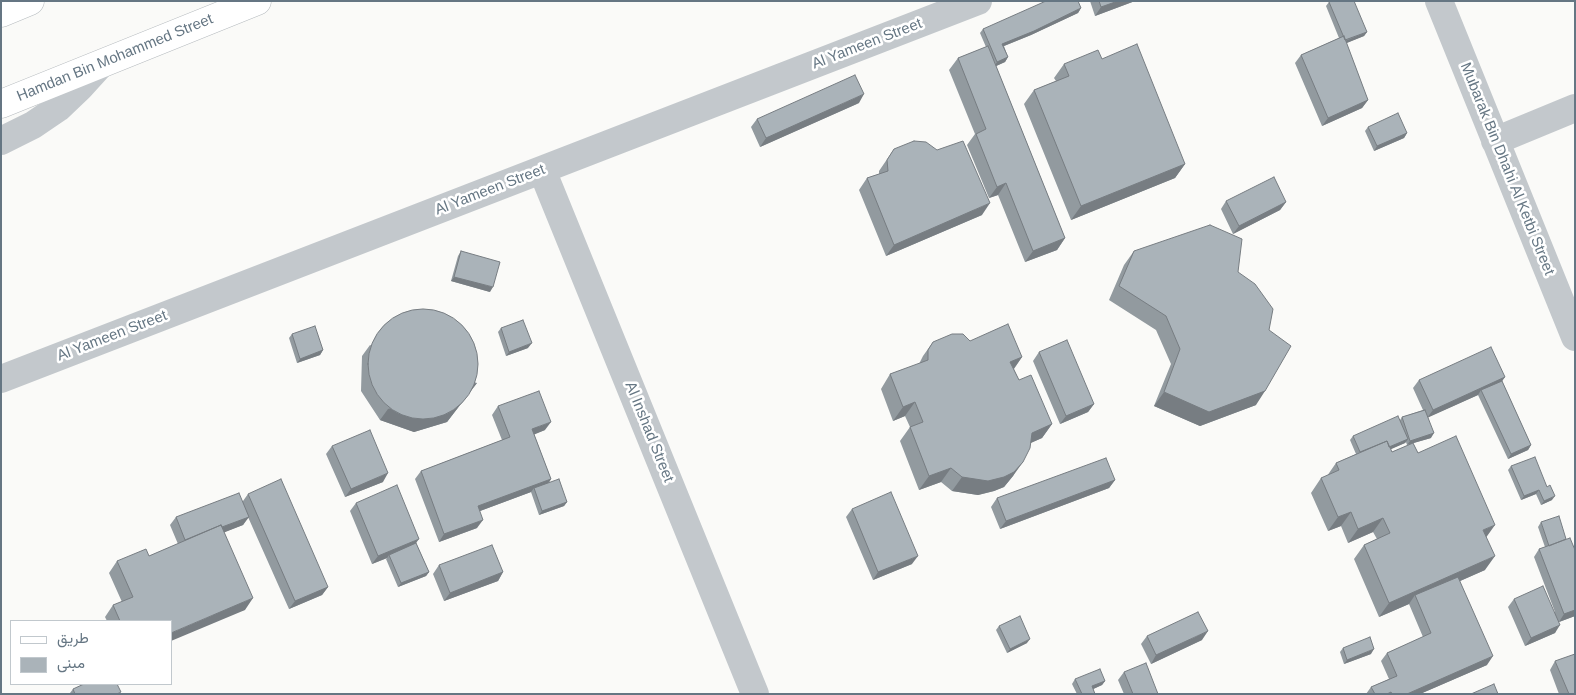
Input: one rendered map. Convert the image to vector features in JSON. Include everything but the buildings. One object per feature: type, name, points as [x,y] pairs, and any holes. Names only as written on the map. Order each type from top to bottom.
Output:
[{"type":"main road","points":[[1,13],[30,1]]},
{"type":"main road","name":"Hamdan Bin Mohammed Street","points":[[1,104],[257,1]]},
{"type":"street","name":"Al Yameen Street","points":[[1,379],[978,1]]},
{"type":"street","name":"Mubarak Bin Dhahi Al Ketbi Street","points":[[1439,1],[1575,337]]},
{"type":"street","points":[[1,141],[33,125],[58,108],[100,65]]},
{"type":"street","points":[[1495,141],[1575,108]]},
{"type":"street","name":"Al Inshad Street","points":[[542,170],[755,694]]}]
